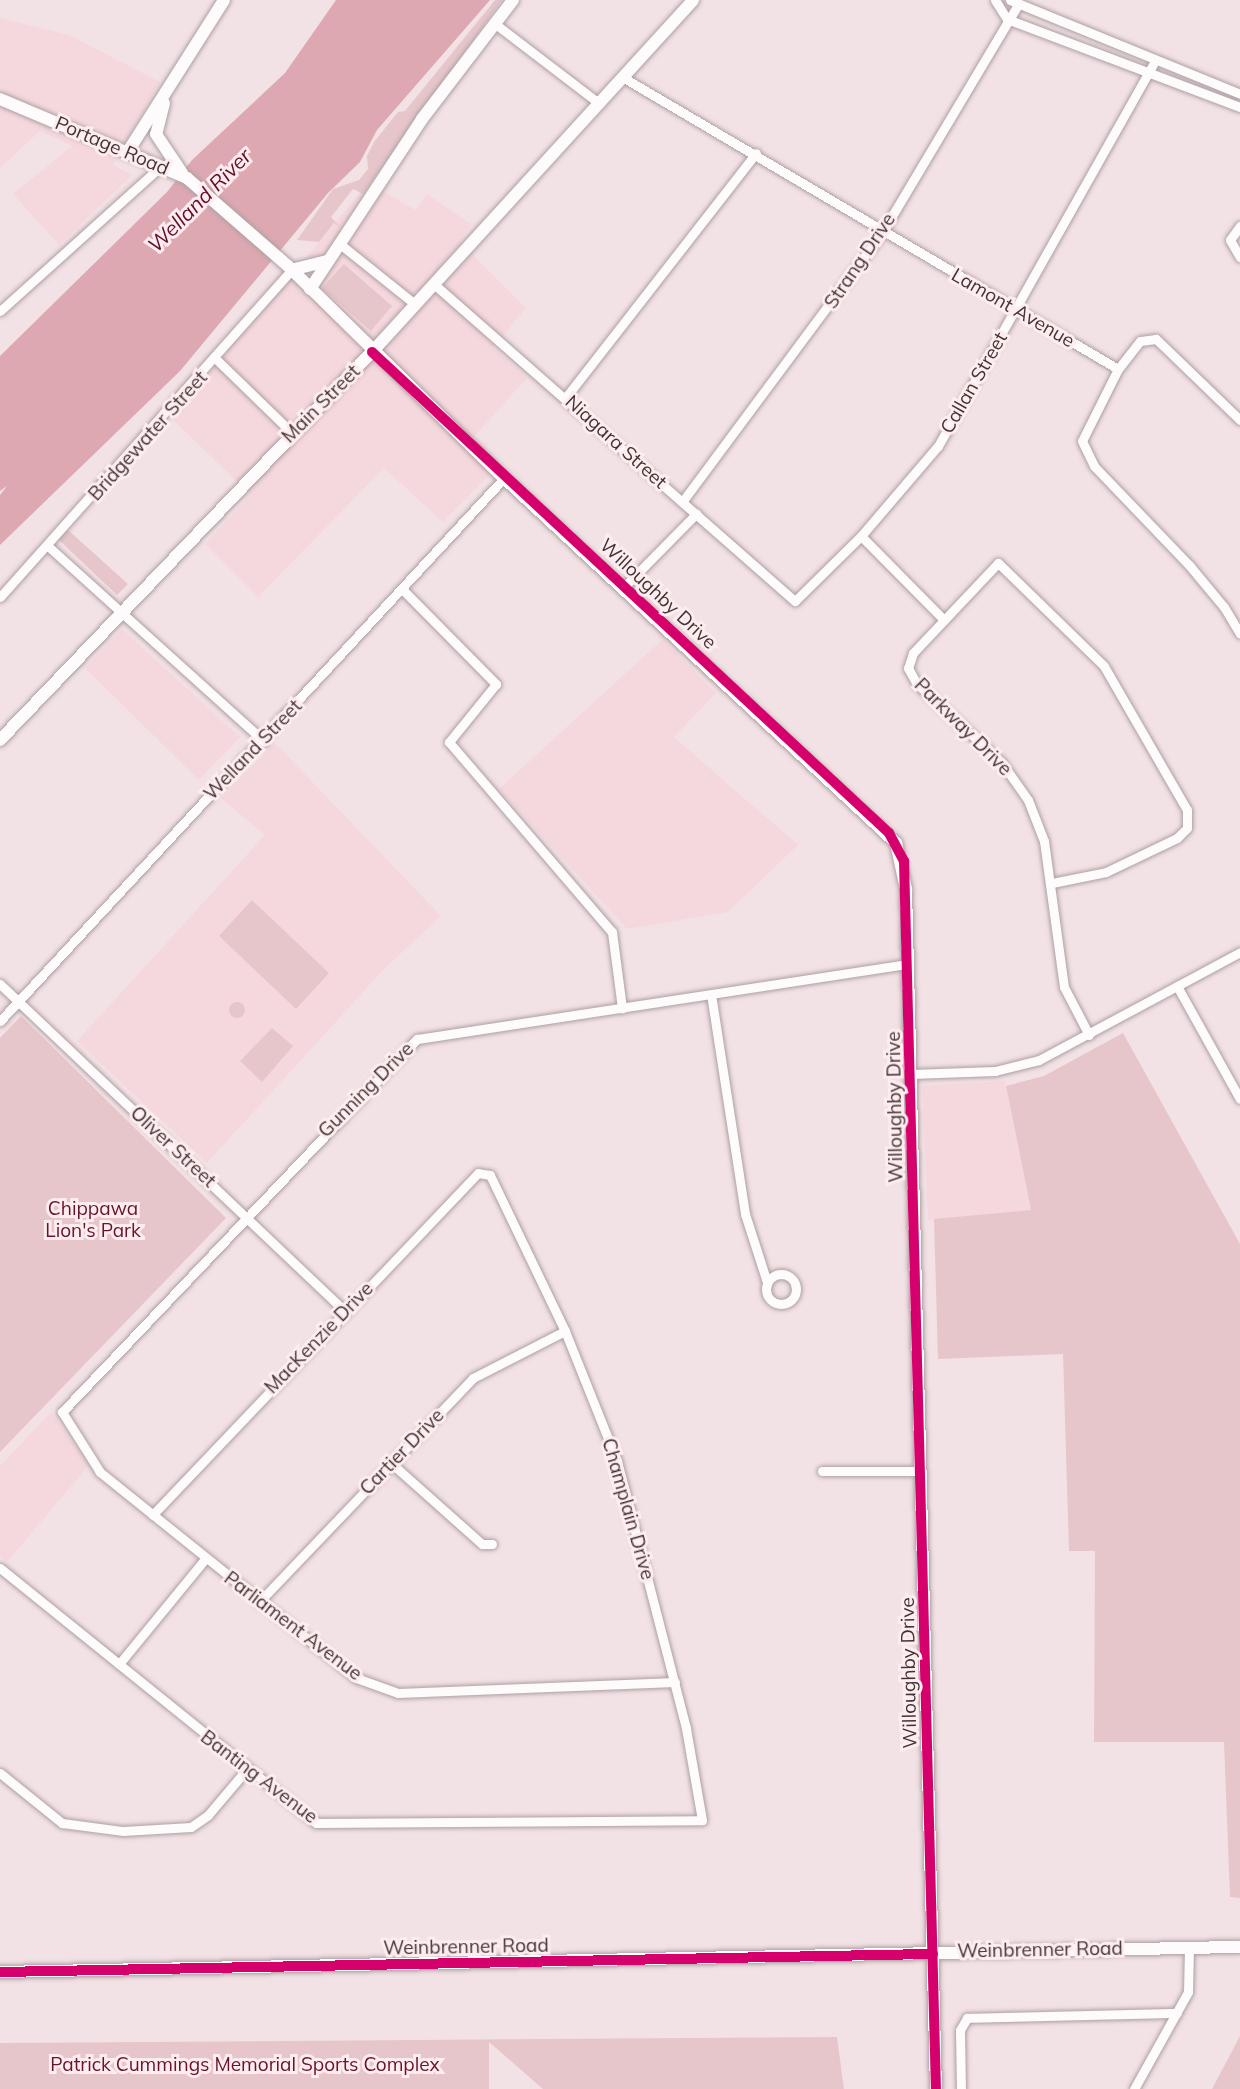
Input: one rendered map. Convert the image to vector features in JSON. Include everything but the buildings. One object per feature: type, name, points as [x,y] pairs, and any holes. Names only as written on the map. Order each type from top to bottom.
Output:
[{"type":"street","points":[[127,153],[224,0]]},
{"type":"street","points":[[310,289],[422,118],[513,0]]},
{"type":"street","name":"Main Street","points":[[0,740],[435,285],[693,0]]},
{"type":"street","points":[[995,0],[1007,19],[1148,75],[1240,107]]},
{"type":"street","points":[[1014,3],[1154,62],[1240,94]]},
{"type":"street","name":"Strang Drive","points":[[682,502],[883,231],[1014,3]]},
{"type":"street","points":[[495,23],[600,104]]},
{"type":"street","name":"Callan Street","points":[[795,601],[861,536],[938,446],[1154,62]]},
{"type":"street","points":[[0,311],[164,162],[156,134],[178,71]]},
{"type":"street","name":"Lamont Avenue","points":[[624,78],[756,153],[1015,310],[1118,369]]},
{"type":"street","name":"Portage Road","points":[[0,99],[127,153],[164,162],[187,178],[290,268],[372,352]]},
{"type":"street","points":[[566,397],[756,153]]},
{"type":"street","points":[[1240,226],[1230,240],[1232,251],[1240,257]]},
{"type":"street","points":[[340,244],[416,305]]},
{"type":"street","points":[[290,268],[329,261]]},
{"type":"street","name":"Bridgewater Street","points":[[0,597],[49,547],[216,359],[290,268]]},
{"type":"street","name":"Niagara Street","points":[[435,285],[566,397],[795,601]]},
{"type":"street","points":[[1240,420],[1156,339],[1140,341],[1118,369],[1082,442],[1094,466],[1189,565],[1224,607],[1240,634]]},
{"type":"street","name":"Willoughby Drive","points":[[372,352],[504,478],[890,833],[904,861],[936,2089]]},
{"type":"street","points":[[216,359],[292,433]]},
{"type":"street","name":"Welland Street","points":[[0,1021],[264,741],[504,478]]},
{"type":"street","points":[[624,587],[696,514]]},
{"type":"street","points":[[861,536],[944,620],[998,563],[1104,666],[1188,810],[1187,828],[1177,838],[1097,875],[1052,883]]},
{"type":"street","points":[[49,547],[264,741]]},
{"type":"street","points":[[402,589],[496,684],[449,742],[612,932],[622,1008]]},
{"type":"street","name":"Parkway Drive","points":[[944,620],[913,653],[909,673],[1019,784],[1040,826],[1052,883],[1061,977],[1090,1035]]},
{"type":"street","points":[[911,1074],[1008,1068],[1049,1056],[1240,952]]},
{"type":"street","name":"Gunning Drive","points":[[62,1412],[410,1043],[425,1037],[908,964]]},
{"type":"street","name":"Oliver Street","points":[[0,984],[345,1311]]},
{"type":"street","points":[[1177,986],[1240,1099]]},
{"type":"street","points":[[711,994],[745,1214],[767,1282]]},
{"type":"street","name":"MacKenzie Drive","points":[[152,1515],[478,1173],[490,1175]]},
{"type":"street","name":"Champlain Drive","points":[[490,1175],[565,1331],[620,1472],[675,1682],[702,1820]]},
{"type":"street","name":"Cartier Drive","points":[[260,1602],[474,1378],[565,1331]]},
{"type":"street","name":"Parliament Avenue","points":[[62,1412],[95,1466],[205,1559],[356,1678],[398,1693],[675,1682]]},
{"type":"street","points":[[391,1463],[482,1544],[492,1544]]},
{"type":"street","points":[[822,1471],[921,1471]]},
{"type":"street","points":[[119,1664],[205,1559]]},
{"type":"street","name":"Banting Avenue","points":[[0,1568],[246,1770],[324,1826],[702,1820]]},
{"type":"street","points":[[0,1773],[62,1823],[123,1831],[191,1828],[208,1815],[246,1770]]},
{"type":"street","name":"Weinbrenner Road","points":[[0,1972],[1240,1947]]},
{"type":"street","points":[[1134,2089],[1189,1989],[1189,1948]]},
{"type":"street","points":[[961,2089],[960,2030],[967,2018],[1177,2013]]},
{"type":"shaded area","points":[[0,18],[69,35],[160,82],[113,165],[132,175],[59,245],[13,194],[72,146],[40,131],[0,168]]},
{"type":"shaded area","points":[[368,183],[416,210],[427,194],[471,224],[460,242],[526,308],[493,347],[527,378],[463,449],[491,473],[443,522],[384,468],[258,597],[205,544],[251,495],[172,419]]},
{"type":"shaded area","points":[[122,629],[240,737],[199,780],[85,668]]},
{"type":"shaded area","points":[[663,639],[716,693],[674,737],[798,845],[728,912],[627,929],[499,789]]},
{"type":"shaded area","points":[[275,743],[441,916],[384,969],[207,1163],[77,1041],[265,835],[221,798]]},
{"type":"shaded area","points":[[1005,1081],[1031,1211],[928,1220],[922,1086]]},
{"type":"shaded area","points":[[51,1412],[89,1465],[7,1562],[0,1556],[0,1466]]},
{"type":"green space","points":[[495,0],[502,0],[363,194],[353,189],[331,217],[340,227],[334,223],[319,242],[297,240],[333,189],[359,180],[368,169],[367,156],[374,142],[398,112],[405,111]]},
{"type":"green space","points":[[344,264],[392,306],[371,331],[322,288]]},
{"type":"green space","points":[[68,530],[128,584],[117,595],[58,539]]},
{"type":"green space","points":[[252,900],[329,973],[296,1009],[219,936]]},
{"type":"green space","points":[[237,1002],[243,1004],[243,1016],[237,1018],[231,1016],[229,1010],[231,1004]]},
{"type":"green space","name":"Chippawa Lion's Park","points":[[21,1016],[226,1218],[0,1452],[0,1038]]},
{"type":"green space","points":[[272,1028],[293,1046],[262,1082],[240,1061]]},
{"type":"green space","points":[[1123,1033],[1240,1244],[1240,1898],[1230,1897],[1224,1742],[1094,1742],[1095,1551],[1069,1551],[1063,1354],[938,1359],[934,1219],[1031,1210],[1006,1086],[1044,1076]]},
{"type":"green space","points":[[1240,2036],[1240,2089],[1212,2089]]},
{"type":"green space","name":"Patrick Cummings Memorial Sports Complex","points":[[837,2037],[844,2089],[543,2089],[489,2042],[489,2089],[0,2089],[0,2043]]},
{"type":"water","name":"Welland River","points":[[336,0],[490,0],[377,130],[360,162],[328,193],[180,371],[0,545],[0,495],[7,486],[0,491],[0,356],[167,192],[192,160],[285,73]]},
{"type":"cycle path","points":[[372,352],[889,833],[904,861],[936,2089]]},
{"type":"cycle path","points":[[0,1972],[933,1954]]}]
